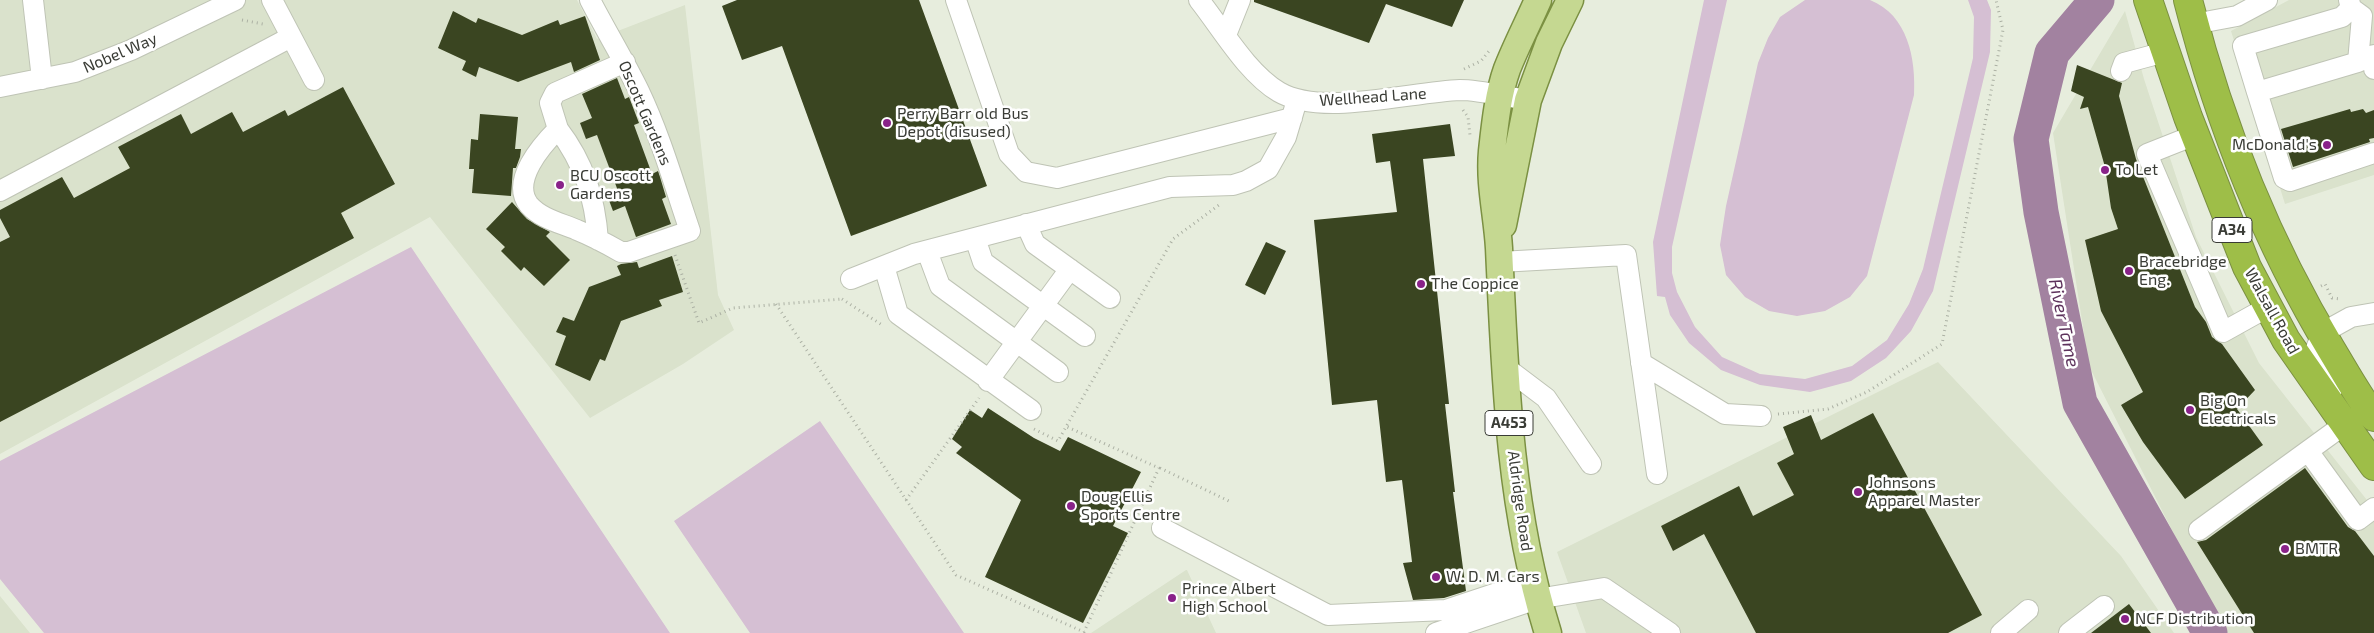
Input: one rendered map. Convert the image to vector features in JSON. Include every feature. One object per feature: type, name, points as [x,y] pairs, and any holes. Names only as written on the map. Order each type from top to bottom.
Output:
[{"type":"highway","name":"Walsall Road","points":[[2148,0],[2195,135],[2247,267],[2286,340],[2374,466]]},
{"type":"highway","name":"Walsall Road","points":[[2191,12],[2230,142],[2252,194],[2301,296],[2322,333],[2371,404]]},
{"type":"main road","name":"Aldridge Road","points":[[1538,0],[1507,70],[1500,96],[1491,168],[1499,254],[1505,367],[1516,486],[1524,543],[1548,633]]},
{"type":"main road","name":"Aldridge Road","points":[[1499,254],[1528,100],[1548,43],[1570,0]]},
{"type":"street","points":[[33,0],[42,79]]},
{"type":"street","name":"Nobel Way","points":[[0,87],[75,72],[131,50],[235,0]]},
{"type":"street","points":[[272,0],[314,80]]},
{"type":"street","name":"Oscott Gardens","points":[[590,0],[625,62],[653,123],[690,231],[669,238]]},
{"type":"street","points":[[956,0],[1009,154],[1026,172],[1057,178],[1294,109]]},
{"type":"street","name":"Wellhead Lane","points":[[1199,0],[1257,75],[1279,92],[1294,109],[1330,103],[1461,90],[1500,96]]},
{"type":"street","points":[[1226,35],[1240,0]]},
{"type":"street","points":[[2191,12],[2237,16],[2267,0]]},
{"type":"street","points":[[2257,92],[2358,62],[2359,13],[2243,46],[2257,92],[2284,178],[2290,181],[2374,154]]},
{"type":"street","points":[[0,191],[291,37]]},
{"type":"street","points":[[2120,71],[2124,63],[2165,52]]},
{"type":"street","points":[[2374,56],[2374,69]]},
{"type":"street","points":[[598,240],[592,196],[586,175],[579,159],[558,129],[550,103],[555,93],[625,62]]},
{"type":"street","points":[[1500,96],[1528,100]]},
{"type":"street","points":[[850,287],[884,266],[927,251],[1026,224],[1170,187],[1233,185],[1246,181],[1268,169],[1286,137],[1294,109]]},
{"type":"street","points":[[558,129],[540,147],[532,160],[524,186],[524,196],[530,206],[541,214],[621,252],[629,252],[669,238]]},
{"type":"street","points":[[2195,135],[2146,154],[2223,332],[2268,307]]},
{"type":"street","points":[[1026,224],[1035,244],[1110,298]]},
{"type":"street","points":[[975,238],[983,262],[1085,336]]},
{"type":"street","points":[[927,251],[940,286],[1058,372]]},
{"type":"street","points":[[1499,254],[1626,255],[1657,474]]},
{"type":"street","points":[[884,266],[898,314],[985,387],[1030,410]]},
{"type":"street","points":[[985,387],[1070,269]]},
{"type":"street","points":[[2322,333],[2351,317],[2374,313]]},
{"type":"street","name":"Walsall Road","points":[[2322,333],[2314,354],[2374,456]]},
{"type":"street","points":[[1641,363],[1725,414],[1761,416]]},
{"type":"street","points":[[1505,367],[1546,398],[1591,464]]},
{"type":"street","points":[[2199,530],[2345,424]]},
{"type":"street","points":[[2308,451],[2358,520],[2374,508]]},
{"type":"street","points":[[1201,547],[1162,528],[1328,615],[1446,610],[1535,590],[1604,588],[1670,633]]},
{"type":"street","points":[[1436,633],[1497,611],[1535,590]]},
{"type":"street","points":[[2069,633],[2104,606]]},
{"type":"street","points":[[2001,633],[2028,610]]},
{"type":"path","points":[[1761,416],[1828,409],[1867,392],[1942,344],[2003,30],[1996,0]]},
{"type":"path","points":[[1460,71],[1481,61],[1490,50]]},
{"type":"path","points":[[1221,204],[1173,239],[1065,426],[1231,502]]},
{"type":"path","points":[[669,238],[698,323],[733,308],[842,298],[850,287]]},
{"type":"path","points":[[776,304],[956,575],[1084,632],[1159,468]]},
{"type":"path","points":[[906,500],[985,387]]},
{"type":"shaded area","points":[[0,0],[577,0],[597,39],[685,5],[718,295],[734,330],[683,364],[590,418],[430,217],[0,454]]},
{"type":"shaded area","points":[[1704,0],[1727,0],[1672,247],[1672,273],[1677,292],[1695,327],[1722,357],[1760,374],[1805,379],[1852,366],[1887,340],[1909,304],[1923,269],[1973,58],[1974,17],[1968,0],[1987,0],[1991,10],[1990,52],[1933,291],[1911,331],[1886,358],[1851,381],[1810,392],[1760,385],[1721,370],[1689,343],[1670,315],[1665,297],[1657,296],[1653,242]]},
{"type":"shaded area","points":[[1805,0],[1870,0],[1883,7],[1901,27],[1907,40],[1913,67],[1914,95],[1867,276],[1850,297],[1825,311],[1797,316],[1769,311],[1745,297],[1726,275],[1720,245],[1726,206],[1758,63],[1768,38],[1780,17]]},
{"type":"shaded area","points":[[2289,0],[2374,0],[2374,175],[2285,204],[2231,31]]},
{"type":"shaded area","points":[[2125,11],[2144,79],[2196,237],[2259,363],[2374,509],[2374,633],[2224,633],[2089,366],[2053,133]]},
{"type":"shaded area","points":[[411,247],[670,633],[44,633],[0,579],[0,461]]},
{"type":"shaded area","points":[[1938,362],[2121,556],[2174,633],[1586,633],[1557,552]]},
{"type":"shaded area","points":[[820,421],[964,633],[750,633],[674,521]]},
{"type":"shaded area","name":"Prince Albert High School","points":[[1186,570],[1216,633],[1091,633]]},
{"type":"shaded area","points":[[0,596],[30,633],[0,633]]},
{"type":"building","name":"Perry Barr old Bus Depot (disused)","points":[[737,0],[919,0],[987,186],[851,236],[782,46],[742,60],[722,6]]},
{"type":"building","points":[[1254,0],[1464,0],[1452,27],[1386,4],[1369,43],[1254,2]]},
{"type":"building","points":[[453,11],[476,23],[478,18],[522,35],[558,20],[560,25],[585,16],[600,60],[574,72],[571,62],[518,82],[479,67],[476,77],[462,70],[466,61],[438,48]]},
{"type":"building","points":[[2077,65],[2122,83],[2119,96],[2136,159],[2195,307],[2206,322],[2212,337],[2222,344],[2255,390],[2237,409],[2263,445],[2185,499],[2143,442],[2121,405],[2143,392],[2101,311],[2085,240],[2118,229],[2111,208],[2105,167],[2088,107],[2080,109],[2084,97],[2071,91]]},
{"type":"building","points":[[617,78],[625,99],[629,97],[639,123],[634,125],[652,174],[658,171],[666,197],[662,199],[671,224],[636,237],[625,206],[613,211],[607,195],[618,191],[597,135],[586,139],[580,123],[592,118],[582,94]]},
{"type":"building","points":[[343,87],[395,184],[341,213],[354,238],[0,422],[0,242],[10,237],[0,218],[0,210],[62,177],[74,198],[130,168],[118,147],[181,114],[191,134],[232,112],[243,132],[285,110],[288,116]]},
{"type":"building","name":"McDonald's","points":[[2350,109],[2351,112],[2363,109],[2366,113],[2374,110],[2374,138],[2369,139],[2370,142],[2293,167],[2281,129]]},
{"type":"building","points":[[480,114],[518,117],[515,149],[521,149],[516,168],[513,168],[511,196],[472,193],[474,169],[469,169],[471,139],[478,140]]},
{"type":"building","points":[[1450,124],[1455,156],[1423,159],[1449,404],[1445,404],[1455,492],[1453,492],[1466,591],[1444,598],[1413,600],[1403,563],[1412,562],[1402,480],[1386,482],[1377,400],[1332,405],[1314,220],[1397,212],[1390,161],[1376,163],[1372,134]]},
{"type":"building","points":[[512,202],[527,219],[550,232],[546,236],[570,260],[544,286],[524,267],[521,271],[501,251],[505,247],[486,229]]},
{"type":"building","points":[[1266,242],[1286,251],[1265,295],[1245,285]]},
{"type":"building","points":[[672,256],[683,292],[659,300],[662,306],[621,321],[605,361],[600,359],[590,381],[555,365],[566,336],[556,332],[563,317],[574,321],[589,287],[621,275],[617,266],[621,264],[637,262],[639,268]]},
{"type":"building","name":"Doug Ellis Sports Centre","points":[[988,408],[1034,438],[1060,451],[1068,437],[1141,472],[1113,526],[1128,533],[1083,623],[985,577],[1021,500],[956,453],[962,447],[952,439],[970,410],[982,418]]},
{"type":"building","name":"Johnsons Apparel Master","points":[[1873,413],[1982,615],[1948,633],[1756,633],[1704,534],[1673,551],[1661,526],[1739,486],[1753,516],[1794,495],[1777,463],[1794,454],[1783,427],[1811,415],[1821,440]]},
{"type":"building","name":"BMTR","points":[[2305,468],[2348,527],[2355,531],[2374,556],[2374,633],[2254,633],[2197,542],[2206,540]]},
{"type":"building","name":"NCF Distribution","points":[[2129,604],[2151,633],[2091,633]]},
{"type":"waterway","name":"River Tame","points":[[2097,0],[2052,53],[2031,139],[2041,212],[2080,403],[2210,633]]},
{"type":"place","name":"Perry Barr old Bus Depot (disused)","points":[[887,123]]},
{"type":"place","name":"McDonald's","points":[[2327,145]]},
{"type":"place","name":"To Let","points":[[2105,170]]},
{"type":"place","name":"BCU Oscott Gardens","points":[[560,185]]},
{"type":"place","name":"Bracebridge Eng.","points":[[2129,271]]},
{"type":"place","name":"The Coppice","points":[[1421,284]]},
{"type":"place","name":"Big On Electricals","points":[[2190,410]]},
{"type":"place","name":"Johnsons Apparel Master","points":[[1858,492]]},
{"type":"place","name":"Doug Ellis Sports Centre","points":[[1071,506]]},
{"type":"place","name":"BMTR","points":[[2285,549]]},
{"type":"place","name":"W. D. M. Cars","points":[[1436,577]]},
{"type":"place","name":"Prince Albert High School","points":[[1172,598]]},
{"type":"place","name":"NCF Distribution","points":[[2125,619]]}]
